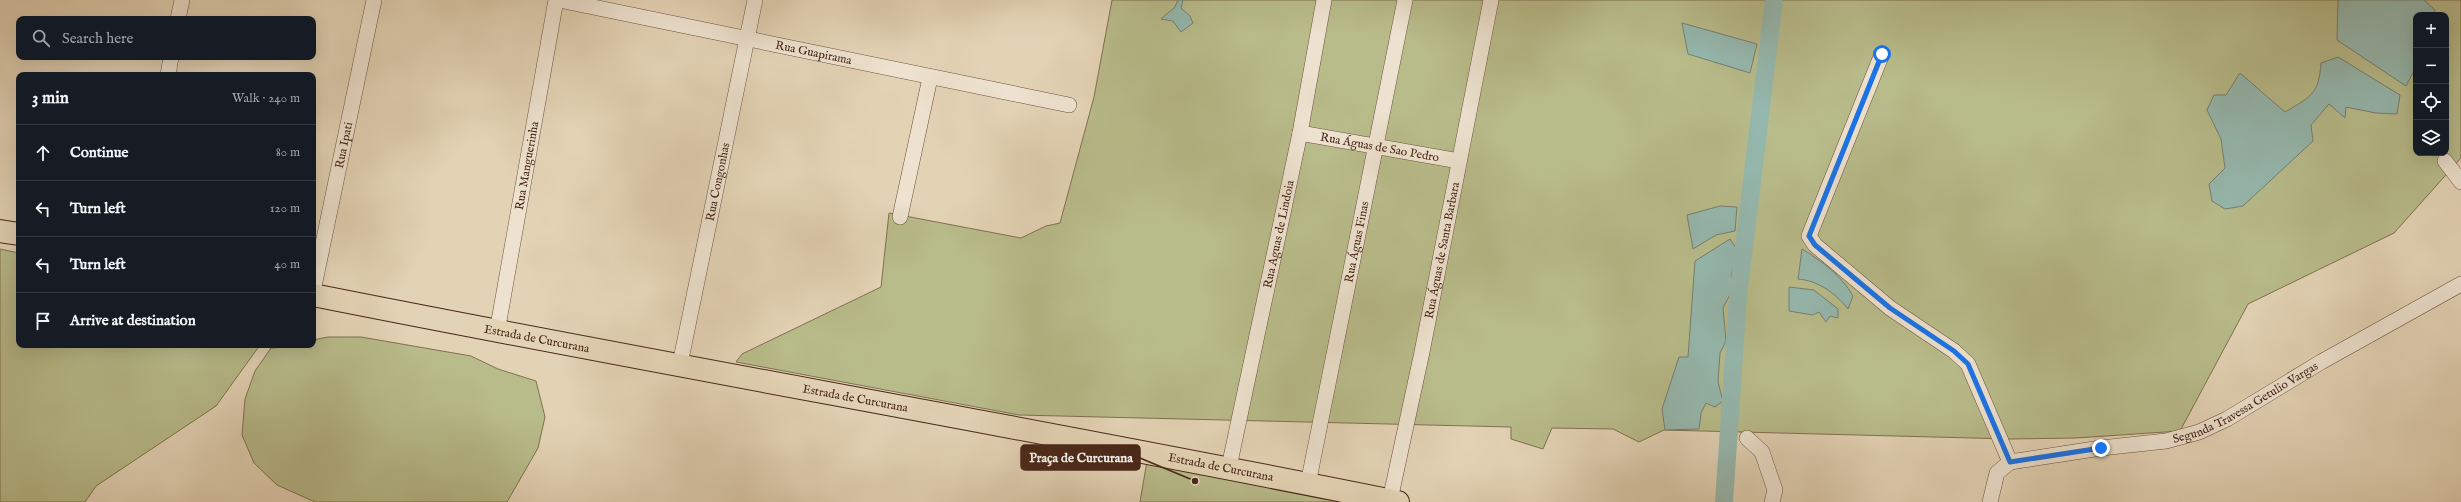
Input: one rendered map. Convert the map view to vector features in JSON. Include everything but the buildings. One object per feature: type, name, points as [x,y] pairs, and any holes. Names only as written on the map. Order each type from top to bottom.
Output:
[{"type":"main road","points":[[0,231],[16,234]]},
{"type":"main road","name":"Estrada de Curcurana","points":[[316,296],[498,332],[680,364],[1229,467],[1394,501]]},
{"type":"street","points":[[179,16],[182,0]]},
{"type":"street","name":"Rua Ipati","points":[[316,277],[374,0]]},
{"type":"street","name":"Rua Guapirama","points":[[557,0],[930,78],[1069,105]]},
{"type":"street","name":"Rua Manguerinha","points":[[498,332],[557,0]]},
{"type":"street","name":"Rua Congonhas","points":[[680,364],[755,0]]},
{"type":"street","name":"Rua Aguas de Lindoia","points":[[1229,467],[1300,133],[1324,0]]},
{"type":"street","name":"Rua Águas Finas","points":[[1308,484],[1377,146],[1405,0]]},
{"type":"street","name":"Rua Águas de Santa Barbara","points":[[1394,501],[1491,0]]},
{"type":"street","points":[[1882,54],[1809,236],[1815,245],[1890,308],[1954,351],[1968,364],[2010,462],[1997,473],[1990,502]]},
{"type":"street","points":[[168,72],[170,60]]},
{"type":"street","points":[[900,217],[930,78]]},
{"type":"street","name":"Rua Águas de Sao Pedro","points":[[1300,133],[1459,161]]},
{"type":"street","points":[[2445,162],[2461,182]]},
{"type":"street","name":"Segunda Travessa Getulio Vargas","points":[[2010,462],[2166,441],[2199,432],[2227,419],[2321,362],[2461,284]]},
{"type":"street","points":[[1748,438],[1762,452],[1775,490],[1772,502]]},
{"type":"green space","points":[[1112,0],[2461,0],[2461,158],[2394,233],[2248,304],[2180,431],[2076,438],[2011,439],[1664,430],[1639,442],[1613,429],[1552,428],[1543,449],[1511,439],[1511,427],[1019,415],[736,362],[742,354],[881,287],[889,213],[1021,238],[1046,226],[1060,223],[1094,97]]},
{"type":"green space","points":[[0,249],[16,252],[16,348],[258,348],[216,406],[96,486],[85,502],[0,502]]},
{"type":"green space","points":[[328,337],[361,337],[471,356],[498,369],[536,381],[545,417],[538,448],[507,502],[315,502],[277,485],[254,463],[242,435],[245,399],[255,371],[271,348],[316,348],[316,339]]},
{"type":"green space","points":[[1147,461],[1345,502],[1140,502]]},
{"type":"water","points":[[1178,0],[1183,0],[1181,8],[1190,16],[1193,23],[1181,32],[1173,21],[1161,19],[1175,7]]},
{"type":"water","points":[[2338,0],[2424,0],[2435,10],[2434,12],[2413,12],[2413,73],[2406,86],[2337,40]]},
{"type":"water","points":[[1682,23],[1757,44],[1750,73],[1688,54]]},
{"type":"water","points":[[2338,57],[2400,95],[2397,114],[2376,113],[2346,107],[2345,118],[2329,104],[2311,125],[2313,141],[2243,206],[2225,209],[2212,201],[2209,184],[2225,168],[2221,139],[2207,110],[2214,95],[2226,95],[2240,73],[2285,112],[2301,103],[2312,94],[2318,82],[2321,63]]},
{"type":"water","points":[[1720,206],[1737,207],[1735,231],[1716,235],[1693,249],[1687,215]]},
{"type":"water","points":[[1730,239],[1738,251],[1731,275],[1734,287],[1723,308],[1726,341],[1720,353],[1718,382],[1723,401],[1715,407],[1706,403],[1701,413],[1699,429],[1665,430],[1662,409],[1679,357],[1688,357],[1695,261]]},
{"type":"water","points":[[1802,249],[1837,275],[1848,288],[1853,296],[1848,309],[1838,298],[1820,285],[1798,279]]},
{"type":"water","points":[[1789,287],[1814,290],[1838,309],[1838,318],[1830,316],[1826,322],[1819,312],[1813,315],[1789,311]]},
{"type":"waterway","points":[[1724,502],[1738,296],[1774,0]]},
{"type":"place","name":"Praça de Curcurana","points":[[1195,481]]},
{"type":"route","points":[[1882,54],[1809,236],[1815,245],[1890,308],[1954,351],[1968,364],[2010,462],[2101,448]]}]
